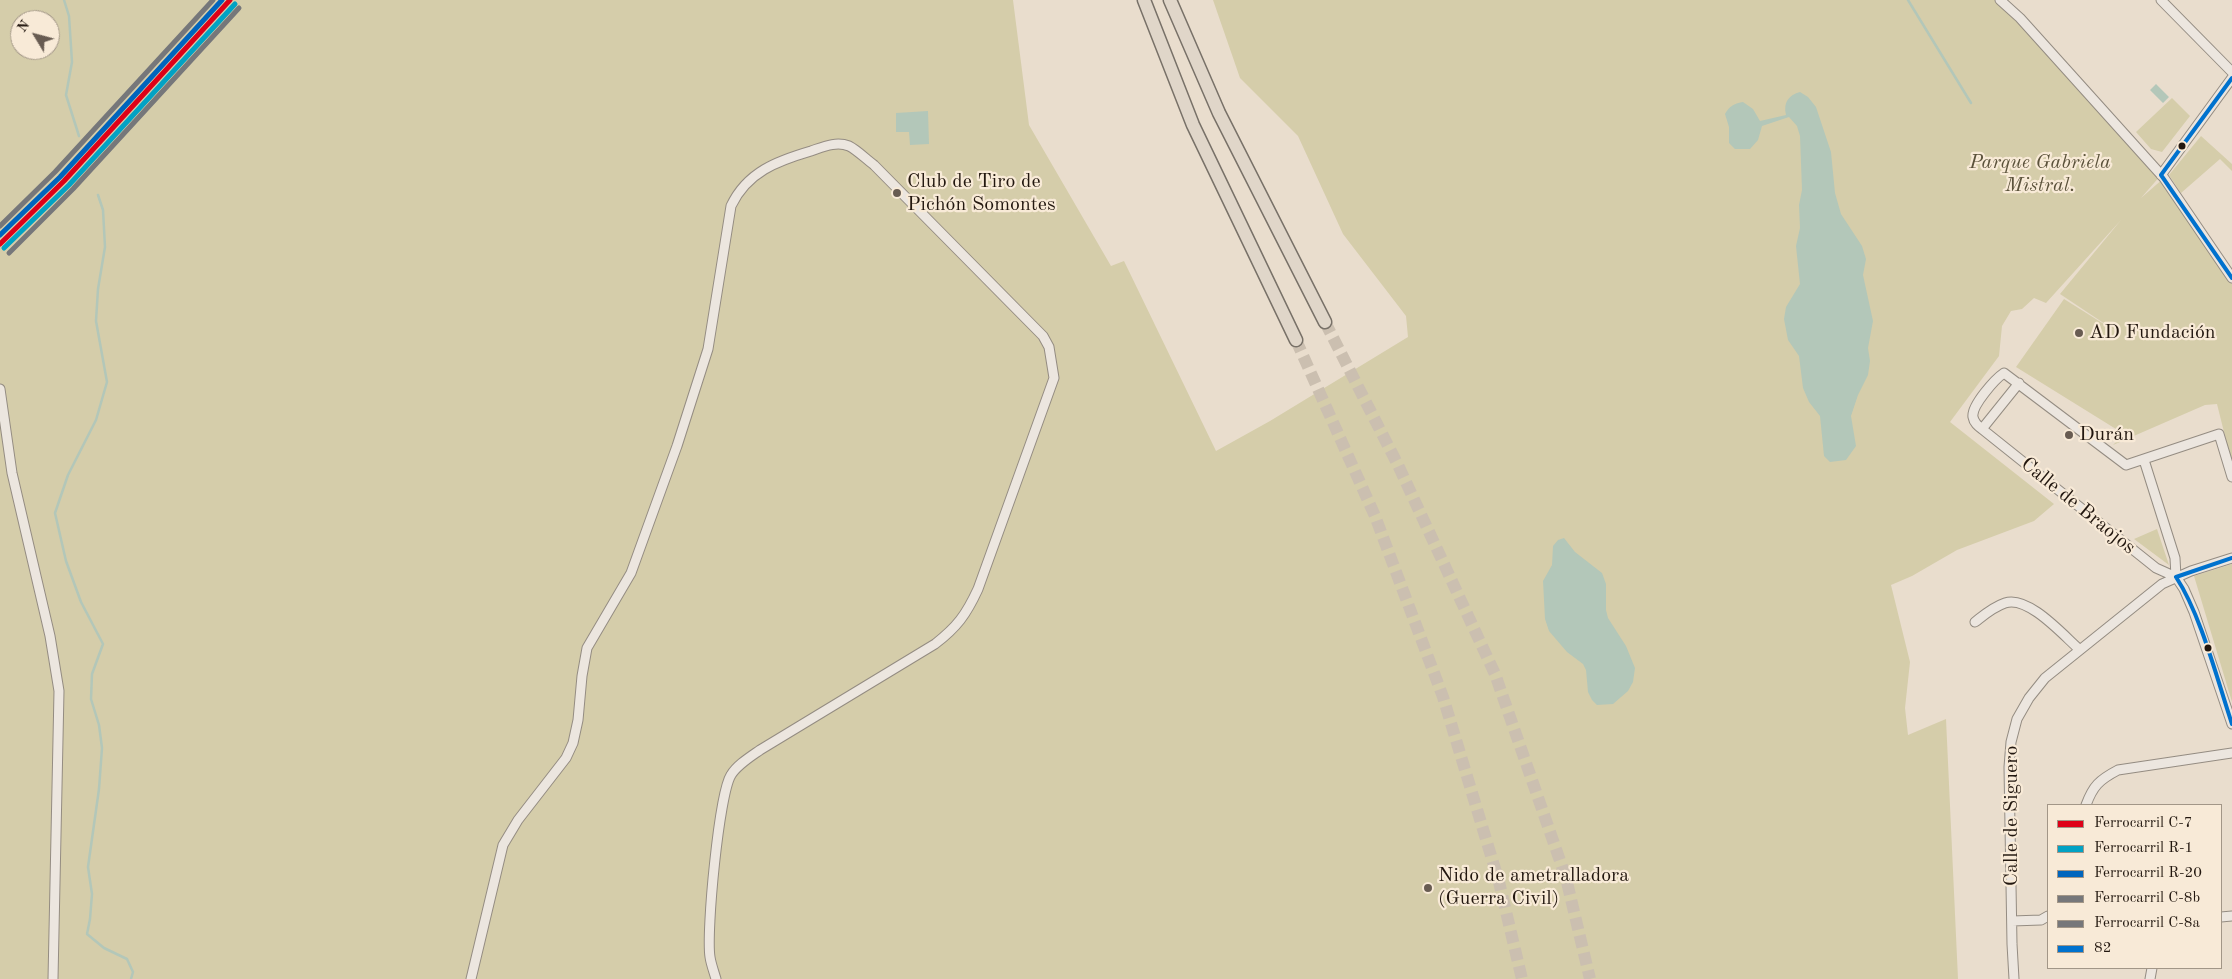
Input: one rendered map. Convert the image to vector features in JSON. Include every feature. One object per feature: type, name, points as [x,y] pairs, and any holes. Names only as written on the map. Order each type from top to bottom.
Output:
[{"type":"highway","points":[[1144,0],[1193,125],[1296,340]]},
{"type":"highway","points":[[1170,0],[1219,113],[1325,322]]},
{"type":"street","points":[[2000,0],[2020,18],[2161,175],[2232,278]]},
{"type":"street","points":[[2161,0],[2232,72]]},
{"type":"street","points":[[2161,175],[2232,78]]},
{"type":"street","points":[[471,979],[503,845],[518,820],[566,758],[573,743],[578,720],[587,648],[631,572],[677,446],[708,348],[731,206],[738,191],[750,179],[779,160],[832,144],[849,146],[874,165],[1037,329],[1049,347],[1054,378],[978,589],[963,618],[935,644],[760,750],[731,775],[724,791],[720,814],[711,914],[710,957],[716,979]]},
{"type":"street","points":[[2019,383],[1982,430],[1972,415],[1975,406],[1998,377],[2004,373],[2019,383],[2126,465],[2219,434],[2232,477]]},
{"type":"street","points":[[0,389],[12,473],[50,636],[59,691],[53,979]]},
{"type":"street","name":"Calle de Braojos","points":[[1982,430],[2156,568],[2176,577]]},
{"type":"street","points":[[2144,460],[2175,558],[2176,577],[2184,589],[2194,612],[2232,724]]},
{"type":"street","name":"Calle de Siguero","points":[[2014,979],[2009,767],[2011,742],[2017,719],[2029,698],[2045,678],[2162,584],[2176,577],[2232,558]]},
{"type":"street","points":[[1975,622],[1988,611],[2006,602],[2018,602],[2031,607],[2079,649]]},
{"type":"street","points":[[2086,804],[2092,790],[2103,778],[2118,770],[2232,753]]},
{"type":"street","points":[[2012,921],[2040,920],[2047,916]]},
{"type":"green space","name":"Parque Gabriela Mistral.","points":[[0,0],[1013,0],[1029,125],[1111,266],[1124,261],[1216,451],[1270,421],[1408,337],[1406,316],[1343,234],[1298,136],[1240,78],[1213,0],[1997,0],[2161,175],[2141,198],[2164,178],[2232,278],[2232,464],[2217,404],[2205,405],[2113,445],[2124,434],[2016,367],[2064,299],[2123,336],[2060,294],[2121,220],[2046,303],[2034,298],[2022,309],[2011,311],[2002,326],[1999,356],[1950,422],[2054,504],[2034,521],[1957,550],[1912,576],[1891,585],[1910,662],[1905,708],[1908,735],[1946,719],[1958,979],[0,979]]},
{"type":"green space","points":[[2172,98],[2190,116],[2162,152],[2151,149],[2136,132]]},
{"type":"green space","points":[[2201,136],[2232,164],[2232,171],[2220,159],[2181,193],[2169,175]]},
{"type":"green space","points":[[2157,529],[2169,565],[2134,539]]},
{"type":"green space","points":[[2232,564],[2232,702],[2194,576]]},
{"type":"shaded area","points":[[2156,84],[2169,97],[2163,103],[2150,90]]},
{"type":"shaded area","points":[[1800,92],[1808,97],[1816,107],[1831,152],[1835,193],[1841,214],[1862,246],[1866,259],[1863,275],[1873,321],[1868,348],[1870,361],[1868,375],[1858,395],[1851,416],[1856,446],[1846,460],[1830,462],[1824,456],[1820,416],[1809,402],[1803,388],[1799,356],[1788,340],[1784,319],[1786,307],[1800,284],[1796,246],[1800,228],[1799,205],[1802,190],[1800,136],[1797,126],[1789,117],[1762,126],[1758,140],[1750,149],[1735,149],[1729,143],[1729,127],[1725,114],[1732,105],[1743,102],[1753,109],[1760,121],[1786,115],[1786,103],[1793,95]]},
{"type":"shaded area","points":[[928,111],[929,144],[910,145],[909,132],[896,132],[896,113]]},
{"type":"shaded area","points":[[1564,538],[1575,552],[1602,573],[1606,584],[1606,610],[1608,618],[1626,646],[1635,668],[1633,682],[1628,691],[1613,704],[1597,705],[1592,700],[1588,692],[1586,670],[1583,664],[1567,652],[1549,631],[1545,619],[1543,581],[1552,565],[1553,546],[1558,540]]},
{"type":"waterway","points":[[64,0],[69,16],[72,62],[66,95],[79,136]]},
{"type":"waterway","points":[[1908,0],[1971,103]]},
{"type":"waterway","points":[[98,195],[103,210],[105,247],[98,289],[96,321],[107,382],[96,420],[68,475],[55,513],[66,561],[81,602],[103,644],[92,674],[91,699],[99,725],[102,748],[99,789],[88,867],[92,894],[87,934],[104,948],[127,959],[133,972],[131,979]]},
{"type":"tunnel","points":[[1325,322],[1398,465],[1495,674],[1566,878],[1590,979]]},
{"type":"tunnel","points":[[1296,340],[1375,516],[1443,697],[1499,882],[1522,979]]},
{"type":"rail line","name":"C-8a","points":[[0,226],[55,172],[213,0]]},
{"type":"rail line","name":"R-20","points":[[0,235],[60,177],[222,0]]},
{"type":"rail line","name":"C-7","points":[[0,244],[64,181],[230,0]]},
{"type":"rail line","name":"R-1","points":[[4,248],[69,185],[235,4]]},
{"type":"rail line","name":"C-8b","points":[[9,253],[73,189],[239,8]]},
{"type":"transit line","name":"82","points":[[2161,175],[2232,78]]},
{"type":"transit line","name":"82","points":[[2161,175],[2232,278]]},
{"type":"transit line","name":"82","points":[[2176,577],[2232,558]]},
{"type":"transit line","name":"82","points":[[2176,577],[2201,628],[2232,724]]},
{"type":"place","name":"Club de Tiro de Pichón Somontes","points":[[897,193]]},
{"type":"place","name":"AD Fundación","points":[[2079,333]]},
{"type":"place","name":"Durán","points":[[2069,435]]},
{"type":"place","name":"Nido de ametralladora (Guerra Civil)","points":[[1428,888]]}]
